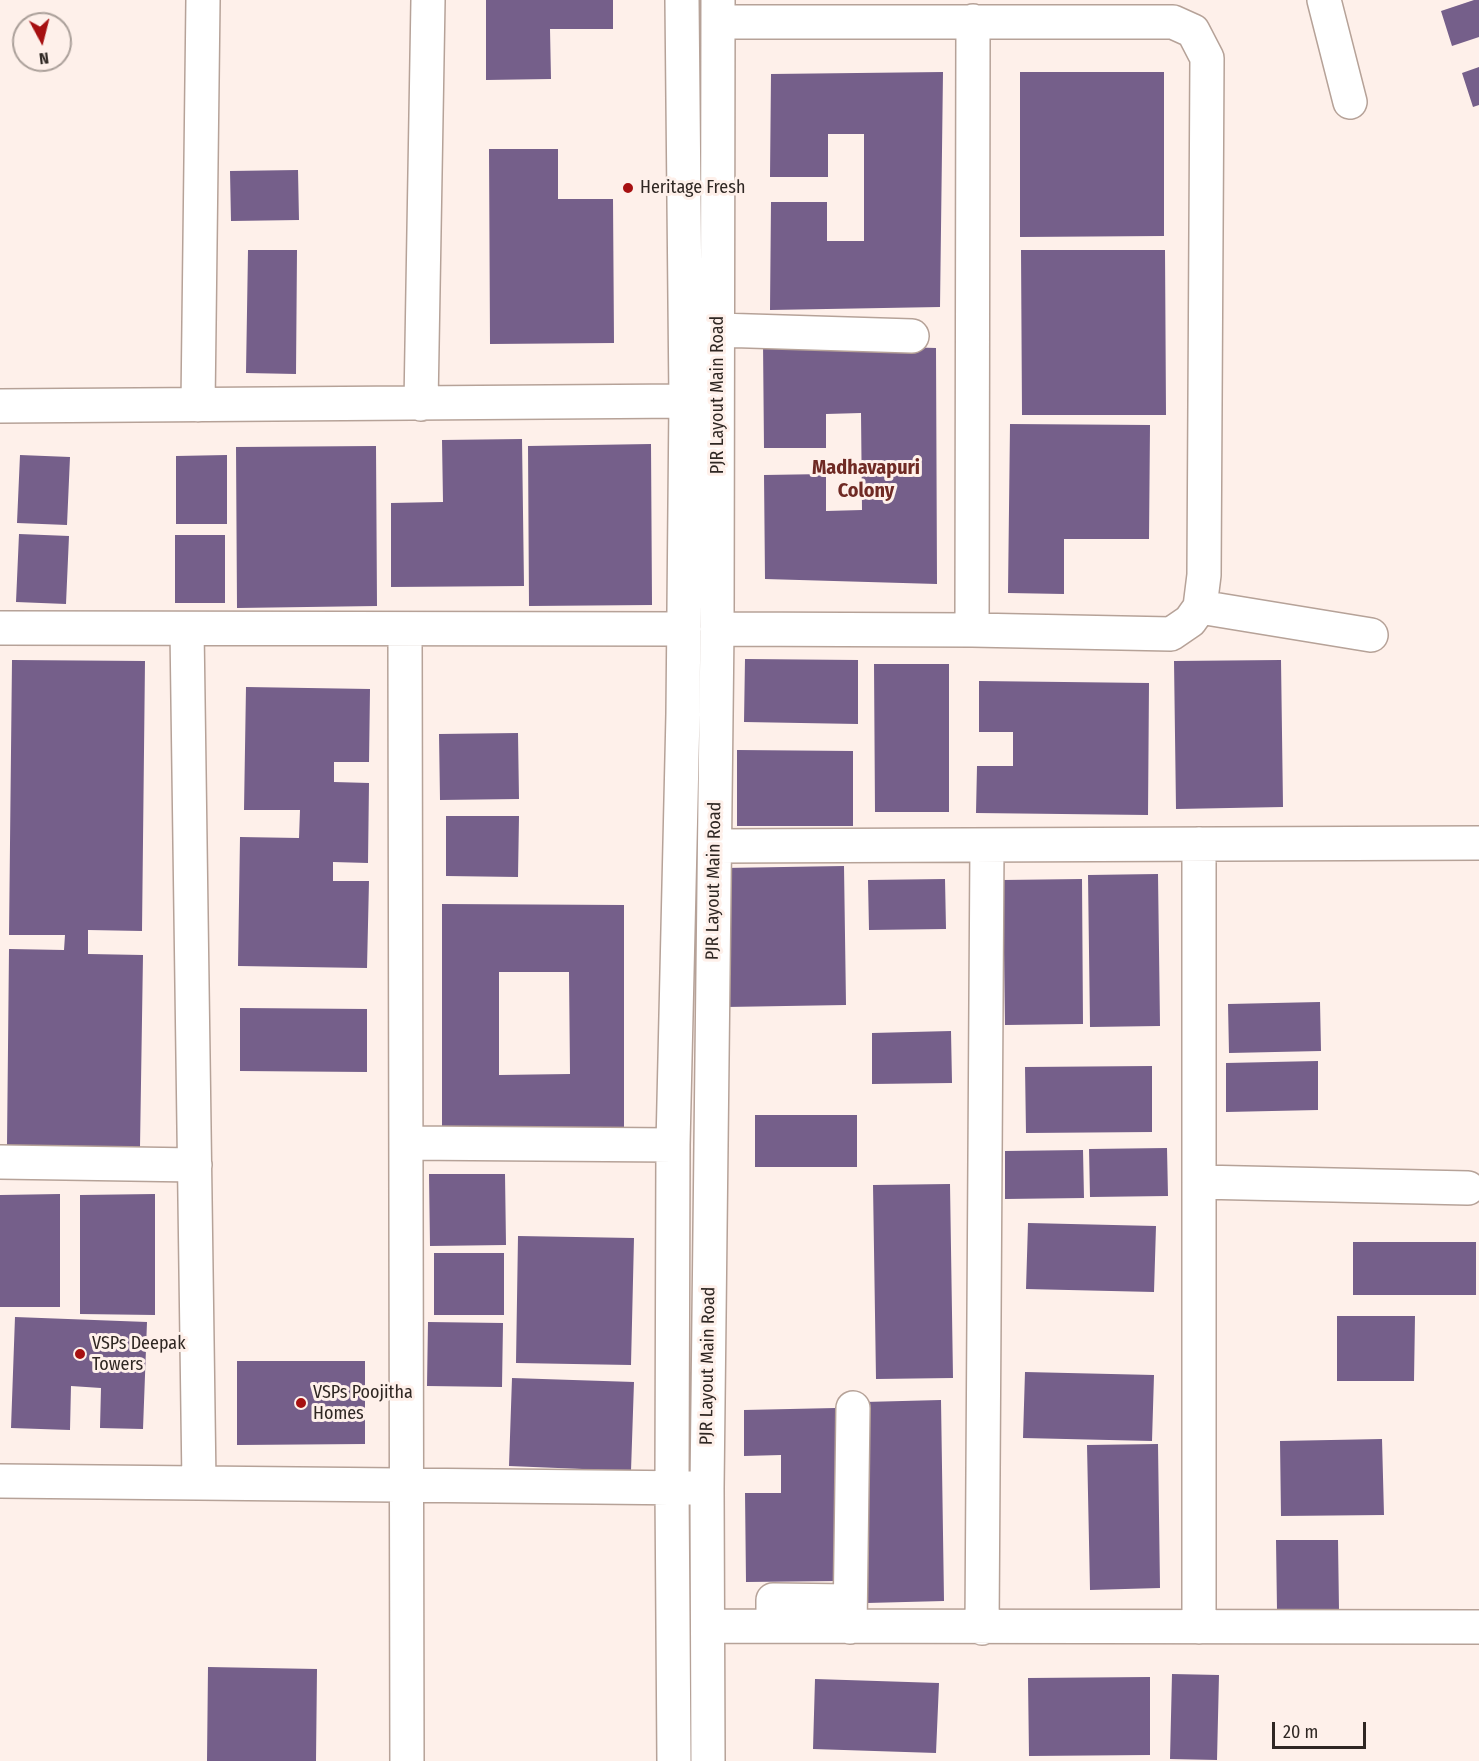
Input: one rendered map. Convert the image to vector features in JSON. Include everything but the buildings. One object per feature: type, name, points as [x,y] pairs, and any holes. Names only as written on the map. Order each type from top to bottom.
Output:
[{"type":"street","points":[[198,405],[203,0]]},
{"type":"street","points":[[421,404],[428,0]]},
{"type":"street","points":[[674,1761],[673,1145],[683,714],[686,401],[682,0]]},
{"type":"street","points":[[1324,0],[1350,102]]},
{"type":"street","points":[[717,630],[972,630],[1171,634],[1190,621],[1200,607],[1203,575],[1207,58],[1193,31],[1173,22],[973,21],[718,11]]},
{"type":"street","name":"PJR Layout Main Road","points":[[708,1761],[707,1488],[717,630],[718,11]]},
{"type":"street","points":[[972,630],[973,21]]},
{"type":"street","points":[[718,330],[912,336]]},
{"type":"street","points":[[0,406],[686,401]]},
{"type":"street","points":[[1200,607],[1371,635]]},
{"type":"street","points":[[0,628],[684,629]]},
{"type":"street","points":[[187,629],[199,1483]]},
{"type":"street","points":[[405,630],[408,1761]]},
{"type":"street","points":[[683,714],[716,716]]},
{"type":"street","points":[[715,846],[1479,843]]},
{"type":"street","points":[[1199,844],[1199,1627]]},
{"type":"street","points":[[982,1628],[987,845]]},
{"type":"street","points":[[406,1143],[673,1145]]},
{"type":"street","points":[[0,1162],[195,1165]]},
{"type":"street","points":[[1199,1182],[1468,1188]]},
{"type":"street","points":[[850,1614],[853,1408]]},
{"type":"street","points":[[0,1481],[707,1488]]},
{"type":"street","points":[[708,1626],[773,1626],[850,1614],[982,1628],[1479,1627]]},
{"type":"place","name":"Heritage Fresh","points":[[628,188]]},
{"type":"place","name":"VSPs Deepak Towers","points":[[80,1354]]},
{"type":"place","name":"VSPs Poojitha Homes","points":[[301,1403]]},
{"type":"district","name":"Madhavapuri Colony","points":[[866,480]]}]
